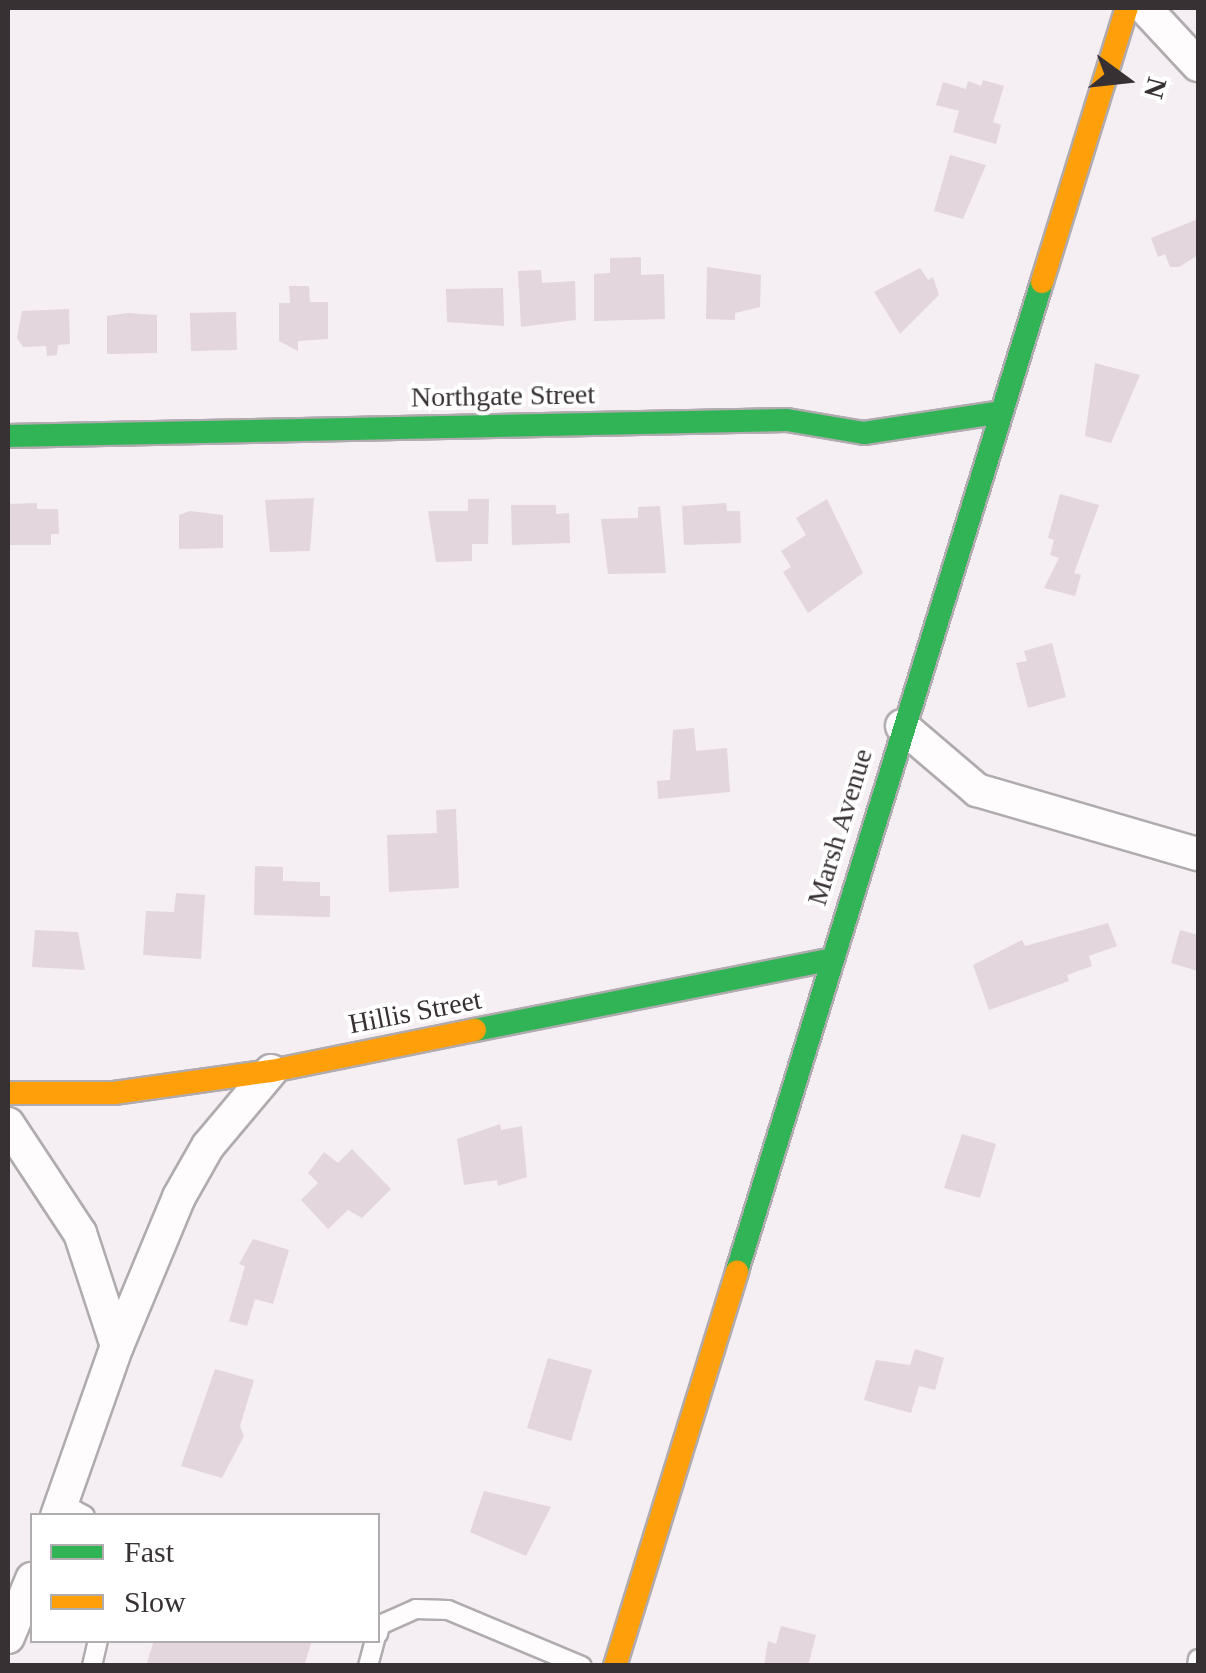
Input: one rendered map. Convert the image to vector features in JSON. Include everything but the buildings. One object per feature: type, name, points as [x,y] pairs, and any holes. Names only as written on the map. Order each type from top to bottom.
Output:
[{"type":"street","name":"Marsh Avenue","points":[[615,1666],[998,412],[1127,8]]},
{"type":"street","points":[[1146,8],[1198,65]]},
{"type":"street","name":"Northgate Street","points":[[8,436],[787,420],[864,433],[998,412]]},
{"type":"street","points":[[902,726],[976,790],[1198,854]]},
{"type":"street","name":"Hillis Street","points":[[8,1094],[114,1093],[271,1071],[830,960]]},
{"type":"street","points":[[68,1511],[117,1346],[154,1253],[208,1146],[271,1071]]},
{"type":"street","points":[[8,1124],[80,1232],[117,1346]]},
{"type":"street","points":[[8,1638],[30,1584]]},
{"type":"lane","points":[[380,1625],[416,1608],[448,1610],[475,1616],[526,1657],[582,1666]]},
{"type":"traffic: fast","points":[[737,1271],[1042,282]]},
{"type":"traffic: fast","points":[[8,436],[787,420],[864,433],[997,413]]},
{"type":"traffic: fast","points":[[475,1030],[830,960]]},
{"type":"traffic: slow","points":[[1042,282],[1127,8]]},
{"type":"traffic: slow","points":[[8,1093],[114,1093],[271,1071],[475,1030]]},
{"type":"traffic: slow","points":[[615,1666],[737,1271]]}]
